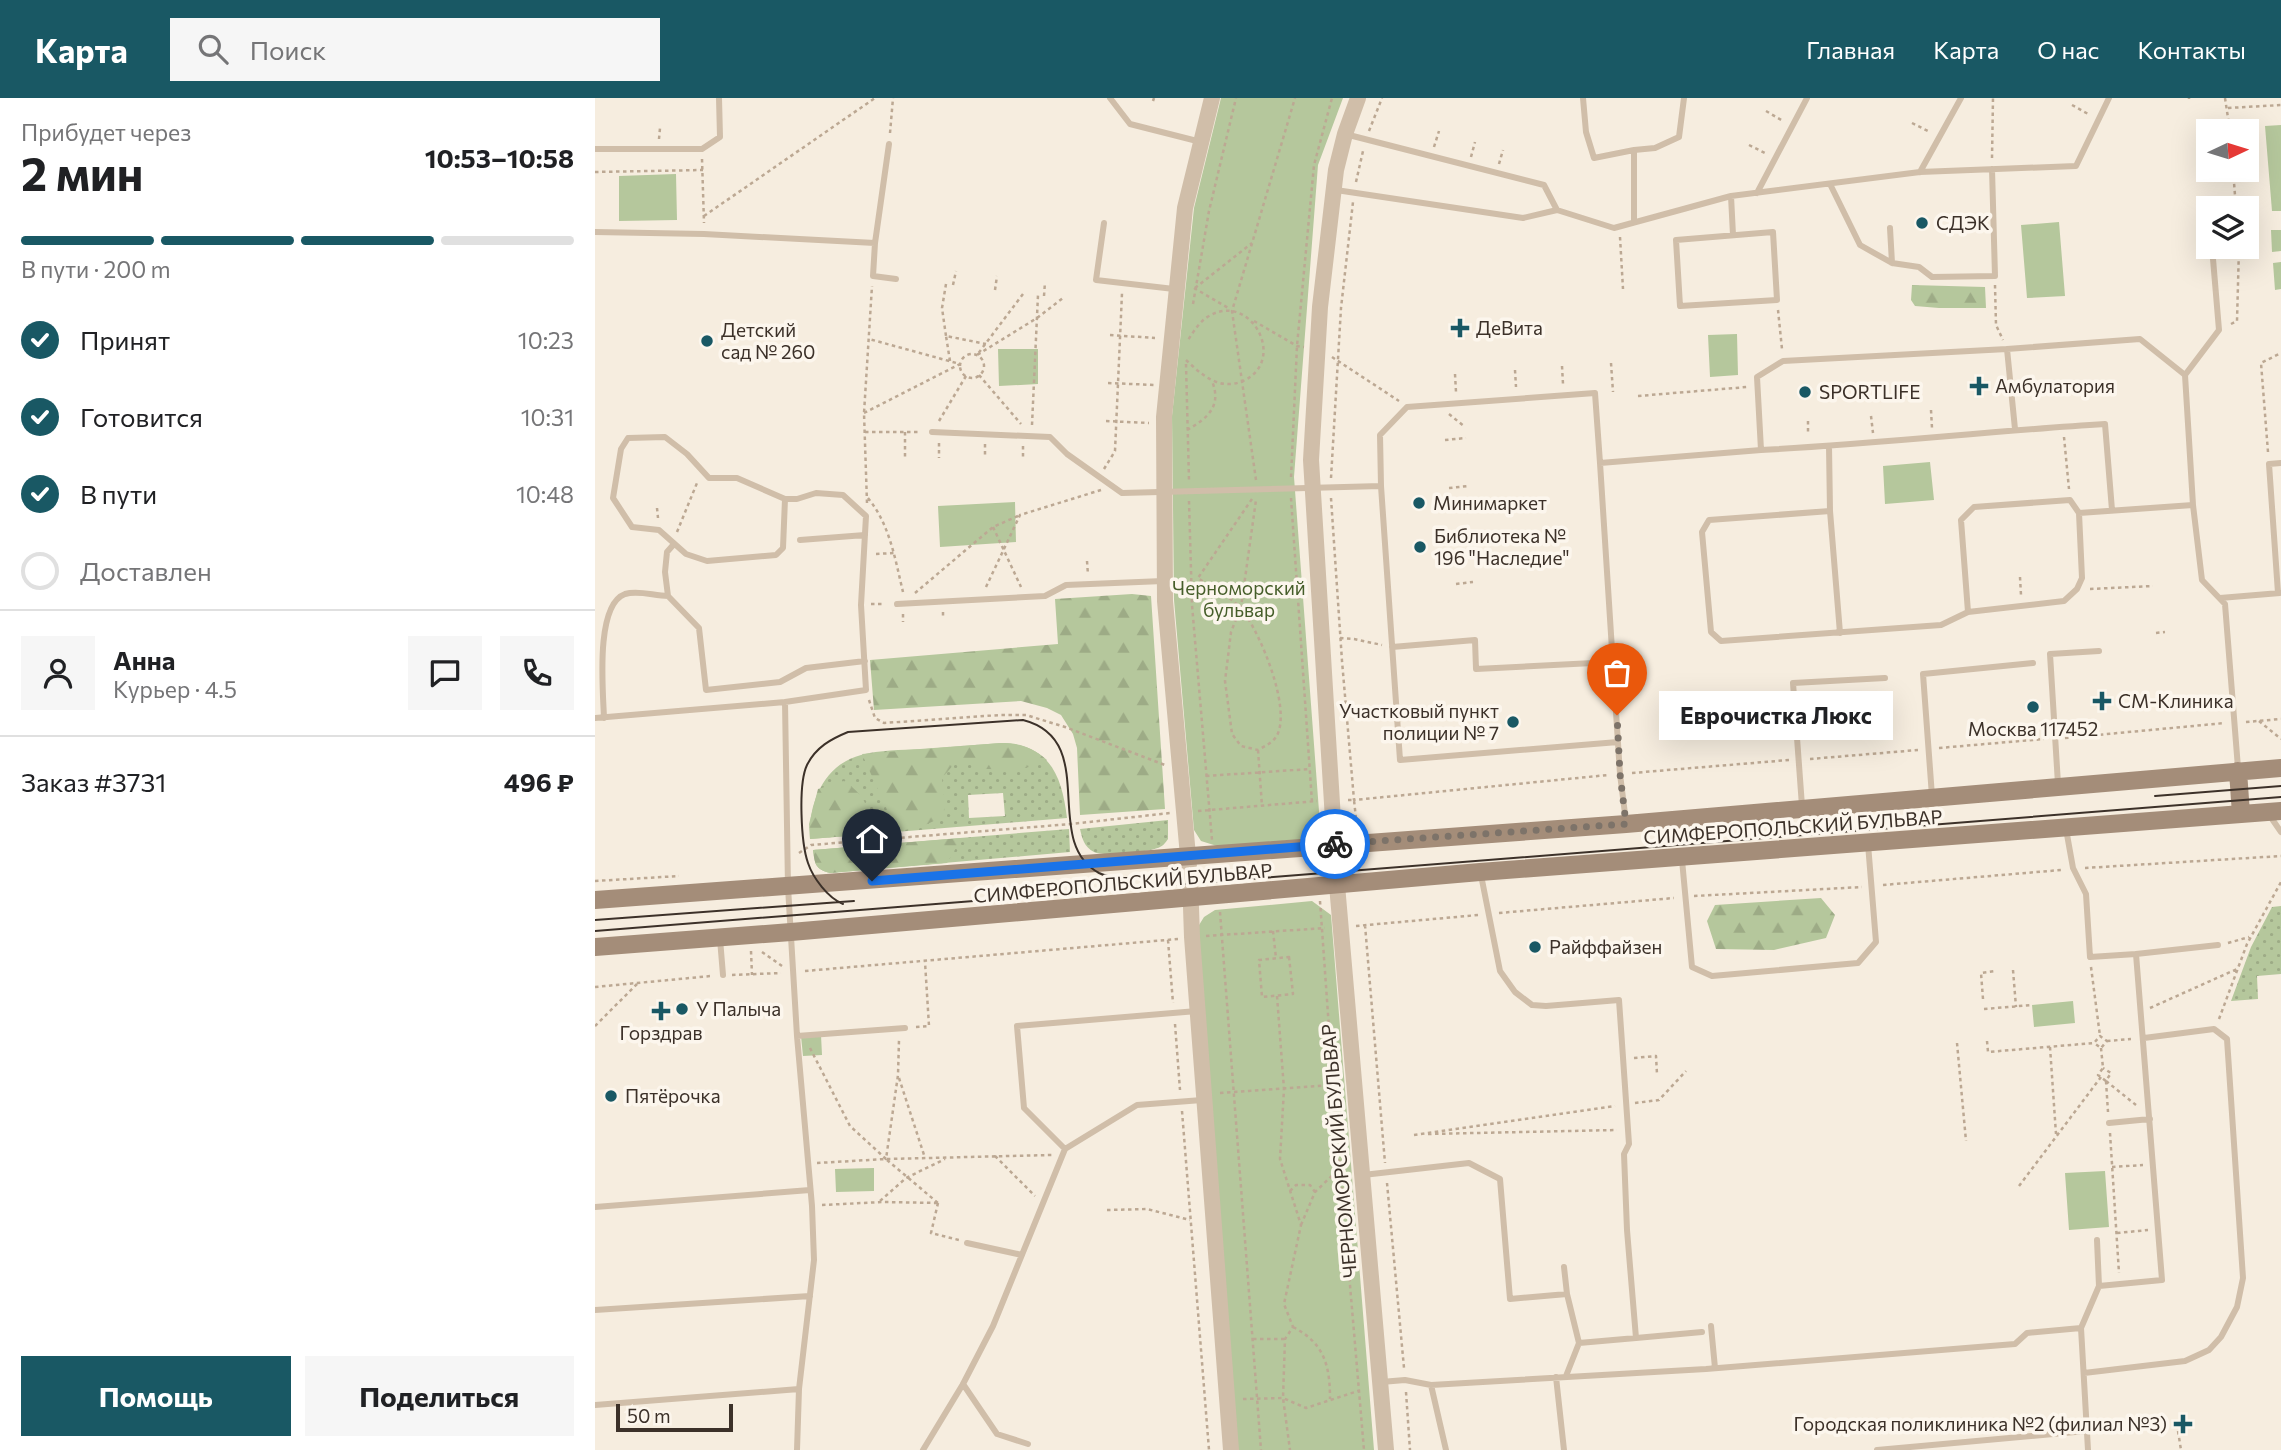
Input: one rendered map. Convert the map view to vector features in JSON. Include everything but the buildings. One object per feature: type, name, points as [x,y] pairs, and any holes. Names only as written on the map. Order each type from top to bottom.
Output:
[{"type":"main road","name":"СИМФЕРОПОЛЬСКИЙ БУЛЬВАР","points":[[595,900],[1626,824],[2281,768]]},
{"type":"main road","points":[[2238,771],[2241,814]]},
{"type":"main road","name":"СИМФЕРОПОЛЬСКИЙ БУЛЬВАР","points":[[595,947],[1480,872],[2274,812]]},
{"type":"street","points":[[1212,98],[1185,208],[1171,340],[1164,423],[1165,581],[1231,1450]]},
{"type":"street","name":"ЧЕРНОМОРСКИЙ БУЛЬВАР","points":[[1358,98],[1345,134],[1334,190],[1317,347],[1311,460],[1340,927],[1386,1450]]},
{"type":"lane","points":[[595,149],[702,149],[720,137],[719,98]]},
{"type":"lane","points":[[1110,98],[1130,124],[1201,142]]},
{"type":"lane","points":[[1583,98],[1585,132],[1594,158],[1655,148],[1679,137],[1684,98]]},
{"type":"lane","points":[[1757,193],[1807,98]]},
{"type":"lane","points":[[1920,172],[1961,98]]},
{"type":"lane","points":[[1334,190],[1523,218],[1556,209],[1614,228],[1731,196],[1920,172],[2076,166],[2109,98]]},
{"type":"lane","points":[[1345,134],[1544,186],[1556,209]]},
{"type":"lane","points":[[889,144],[873,276],[896,279]]},
{"type":"lane","points":[[1634,150],[1634,222]]},
{"type":"lane","points":[[1830,184],[1860,245],[1892,263],[1919,267],[1932,277],[1995,276],[1992,169]]},
{"type":"lane","points":[[1731,196],[1733,235]]},
{"type":"lane","points":[[1104,223],[1096,280],[1176,289]]},
{"type":"lane","points":[[1890,228],[1892,263]]},
{"type":"lane","points":[[595,232],[704,234],[876,243]]},
{"type":"lane","points":[[1773,232],[1777,300],[1680,306],[1676,240],[1733,235],[1773,232]]},
{"type":"lane","points":[[2213,259],[2219,330],[2185,375],[2193,505],[2202,580],[2225,604],[2238,771]]},
{"type":"lane","points":[[1761,450],[1757,377],[1783,361],[2140,339],[2185,375]]},
{"type":"lane","points":[[2007,349],[2015,429]]},
{"type":"lane","points":[[1618,742],[1400,760],[1381,486],[1380,435],[1408,407],[1595,394],[1626,824]]},
{"type":"lane","points":[[1600,463],[2105,424],[2112,510]]},
{"type":"lane","points":[[935,433],[1050,437],[1067,454],[1122,493],[1381,486]]},
{"type":"lane","points":[[595,718],[785,702],[866,690],[861,605],[866,516],[843,495],[816,493],[797,499],[785,499],[737,478],[709,478],[687,454],[664,437],[628,438],[621,449],[613,498],[632,527],[659,530],[686,554],[707,561],[775,555],[783,548],[785,499]]},
{"type":"lane","points":[[1829,446],[1830,511],[1840,633]]},
{"type":"lane","points":[[2220,598],[2279,593],[2269,464],[2281,463]]},
{"type":"lane","points":[[1830,511],[1709,520],[1702,532],[1711,632],[1721,641],[1941,625],[1968,612],[2064,601],[2077,589],[2082,578],[2080,513],[2070,500],[1974,507],[1961,520],[1968,612]]},
{"type":"lane","points":[[2080,513],[2193,505]]},
{"type":"lane","points":[[800,540],[865,535]]},
{"type":"lane","points":[[673,543],[667,552],[665,572],[668,596],[699,628],[706,690],[780,682],[806,668],[865,661]]},
{"type":"lane","points":[[897,604],[1045,596],[1066,585],[1165,581]]},
{"type":"lane","points":[[604,718],[601,630],[611,606],[623,594],[642,592],[668,596]]},
{"type":"lane","points":[[1392,647],[1475,640],[1476,669],[1613,662]]},
{"type":"lane","points":[[2059,786],[2050,654],[2099,651]]},
{"type":"lane","points":[[1932,797],[1923,674],[2033,663]]},
{"type":"lane","points":[[1802,808],[1793,683],[1885,678]]},
{"type":"lane","points":[[785,702],[792,973],[800,1036],[814,1260],[799,1389],[797,1450]]},
{"type":"lane","points":[[2274,812],[2281,832]]},
{"type":"lane","points":[[2066,827],[2073,868],[2086,894],[2090,957],[2218,945]]},
{"type":"lane","points":[[1682,856],[1692,967],[1711,976],[1858,963],[1876,942],[1868,842]]},
{"type":"lane","points":[[1480,872],[1500,971],[1515,992],[1532,1005],[1619,1000],[1629,1144],[1624,1154],[1627,1230],[1636,1338]]},
{"type":"lane","points":[[719,937],[723,975]]},
{"type":"lane","points":[[2099,1286],[2162,1280],[2136,954]]},
{"type":"lane","points":[[1064,1152],[1024,1108],[1017,1026],[1197,1011]]},
{"type":"lane","points":[[800,1036],[902,1028]]},
{"type":"lane","points":[[2084,1373],[2185,1361],[2209,1350],[2221,1337],[2237,1307],[2243,1278],[2227,1039],[2214,1029],[2144,1038]]},
{"type":"lane","points":[[923,1450],[963,1384],[993,1326],[1064,1152],[1137,1105],[1206,1097]]},
{"type":"lane","points":[[2109,1123],[2149,1117]]},
{"type":"lane","points":[[1361,1176],[1469,1163],[1500,1179],[1510,1300],[1567,1294]]},
{"type":"lane","points":[[595,1207],[810,1190]]},
{"type":"lane","points":[[2088,1450],[2081,1328],[2099,1286],[2097,1240]]},
{"type":"lane","points":[[967,1242],[1021,1255]]},
{"type":"lane","points":[[1564,1268],[1567,1294],[1579,1343],[1566,1376]]},
{"type":"lane","points":[[595,1310],[810,1296]]},
{"type":"lane","points":[[1711,1326],[1715,1368]]},
{"type":"lane","points":[[1381,1382],[1405,1380],[1431,1385],[1715,1368],[2015,1344],[2027,1333],[2081,1328]]},
{"type":"lane","points":[[1579,1343],[1702,1332]]},
{"type":"lane","points":[[1556,1377],[1564,1450]]},
{"type":"lane","points":[[963,1384],[997,1434],[1028,1444]]},
{"type":"lane","points":[[1431,1385],[1446,1450]]},
{"type":"lane","points":[[595,1405],[799,1389]]},
{"type":"lane","points":[[1877,1450],[2086,1431]]},
{"type":"path","points":[[704,216],[875,98]]},
{"type":"path","points":[[889,144],[893,98]]},
{"type":"path","points":[[1191,314],[1209,211],[1236,98]]},
{"type":"path","points":[[1192,579],[1198,578],[1241,607],[1265,650],[1278,695],[1280,716],[1277,736],[1258,750],[1241,746],[1232,734],[1225,681],[1231,632],[1241,607],[1258,491],[1233,310],[1295,98]]},
{"type":"path","points":[[1992,169],[1993,98]]},
{"type":"path","points":[[2225,98],[2229,119]]},
{"type":"path","points":[[2072,105],[2099,120]]},
{"type":"path","points":[[2228,108],[2281,105]]},
{"type":"path","points":[[1766,111],[1792,126]]},
{"type":"path","points":[[1912,123],[1940,137]]},
{"type":"path","points":[[1431,157],[1439,131]]},
{"type":"path","points":[[1749,145],[1776,158]]},
{"type":"path","points":[[702,149],[704,234]]},
{"type":"path","points":[[595,172],[703,170]]},
{"type":"path","points":[[1614,228],[1621,238],[1623,289]]},
{"type":"path","points":[[1195,288],[1252,243]]},
{"type":"path","points":[[2219,330],[2237,321],[2239,259]]},
{"type":"path","points":[[953,285],[955,271]]},
{"type":"path","points":[[866,516],[868,498],[864,413],[873,276]]},
{"type":"path","points":[[995,290],[997,276]]},
{"type":"path","points":[[1995,276],[1996,325],[2007,349]]},
{"type":"path","points":[[1044,296],[1045,282]]},
{"type":"path","points":[[1099,477],[1115,451],[1122,283]]},
{"type":"path","points":[[946,284],[942,308],[950,361]]},
{"type":"path","points":[[1176,289],[1195,288],[1297,346],[1317,347],[1408,407]]},
{"type":"path","points":[[977,355],[1023,294]]},
{"type":"path","points":[[1032,436],[1038,295]]},
{"type":"path","points":[[864,413],[960,364],[968,354],[977,355],[1037,318],[1063,298]]},
{"type":"path","points":[[1777,300],[1783,361]]},
{"type":"path","points":[[1188,340],[1210,315],[1233,310]]},
{"type":"path","points":[[1186,360],[1212,381],[1223,384],[1242,381],[1255,372],[1262,362],[1264,350],[1263,338],[1250,319]]},
{"type":"path","points":[[1190,327],[1186,360],[1192,579],[1214,854]]},
{"type":"path","points":[[1110,335],[1171,340]]},
{"type":"path","points":[[946,336],[986,344]]},
{"type":"path","points":[[869,339],[960,364]]},
{"type":"path","points":[[2269,464],[2261,363],[2281,353]]},
{"type":"path","points":[[960,364],[960,369],[966,376],[979,375],[983,367],[977,355]]},
{"type":"path","points":[[1611,363],[1613,392]]},
{"type":"path","points":[[1562,366],[1564,396]]},
{"type":"path","points":[[1515,370],[1517,399]]},
{"type":"path","points":[[1455,374],[1457,403]]},
{"type":"path","points":[[979,375],[1032,436]]},
{"type":"path","points":[[939,458],[935,433],[966,376]]},
{"type":"path","points":[[1187,430],[1203,420],[1214,406],[1217,393],[1212,381]]},
{"type":"path","points":[[1108,383],[1167,386]]},
{"type":"path","points":[[1638,396],[1757,386]]},
{"type":"path","points":[[1931,410],[1932,437]]},
{"type":"path","points":[[1871,416],[1874,442]]},
{"type":"path","points":[[1106,421],[1164,423]]},
{"type":"path","points":[[1808,421],[1809,447]]},
{"type":"path","points":[[2063,426],[2070,500]]},
{"type":"path","points":[[865,432],[935,433]]},
{"type":"path","points":[[905,432],[905,458]]},
{"type":"path","points":[[1445,440],[1466,438]]},
{"type":"path","points":[[673,543],[702,470]]},
{"type":"path","points":[[917,590],[993,527],[1020,515],[1112,486]]},
{"type":"path","points":[[1449,488],[1468,486]]},
{"type":"path","points":[[1198,578],[1258,491]]},
{"type":"path","points":[[868,498],[881,514],[894,553],[905,603]]},
{"type":"path","points":[[980,600],[1020,515]]},
{"type":"path","points":[[993,527],[1026,597]]},
{"type":"path","points":[[1452,536],[1470,536]]},
{"type":"path","points":[[865,555],[894,553]]},
{"type":"path","points":[[2020,577],[2021,607]]},
{"type":"path","points":[[1456,583],[1473,582]]},
{"type":"path","points":[[2077,589],[2153,586]]},
{"type":"path","points":[[861,605],[897,604]]},
{"type":"path","points":[[2156,632],[2165,632]]},
{"type":"path","points":[[1340,638],[1392,647]]},
{"type":"path","points":[[866,690],[875,718],[884,723],[1025,715],[1065,727],[1168,766]]},
{"type":"path","points":[[2259,721],[2281,739]]},
{"type":"path","points":[[1258,750],[1262,806]]},
{"type":"path","points":[[1206,776],[1310,769]]},
{"type":"path","points":[[1355,800],[1358,842]]},
{"type":"path","points":[[787,859],[811,845],[1331,801]]},
{"type":"path","points":[[595,987],[723,975],[792,973],[1685,897],[1872,886],[2073,868],[2281,856]]},
{"type":"path","points":[[595,881],[682,876]]},
{"type":"path","points":[[2221,1014],[2251,937],[2281,882]]},
{"type":"path","points":[[1218,896],[1261,1450]]},
{"type":"path","points":[[1319,898],[1364,1450]]},
{"type":"path","points":[[1365,925],[1410,1450]]},
{"type":"path","points":[[1273,932],[1276,958]]},
{"type":"path","points":[[2218,945],[2251,937]]},
{"type":"path","points":[[1168,940],[1209,1450]]},
{"type":"path","points":[[750,944],[752,975]]},
{"type":"path","points":[[761,951],[792,973]]},
{"type":"path","points":[[1289,957],[1293,994],[1277,996],[1262,997],[1259,960],[1289,957]]},
{"type":"path","points":[[2090,957],[2100,1036],[2107,1041],[2144,1038]]},
{"type":"path","points":[[886,1159],[902,1028],[929,1026],[925,961]]},
{"type":"path","points":[[2141,1012],[2237,969]]},
{"type":"path","points":[[2013,970],[2016,1007]]},
{"type":"path","points":[[1983,999],[1981,973],[1996,971]]},
{"type":"path","points":[[595,1026],[638,983]]},
{"type":"path","points":[[1277,996],[1284,1089],[1280,1160],[1301,1225]]},
{"type":"path","points":[[1984,1009],[2032,1005]]},
{"type":"path","points":[[800,1036],[851,1126],[906,1178],[938,1203]]},
{"type":"path","points":[[2094,1043],[2100,1036]]},
{"type":"path","points":[[1987,1041],[1988,1052],[2094,1043],[2101,1048]]},
{"type":"path","points":[[2107,1041],[2101,1048],[2103,1068],[2098,1075],[2149,1117]]},
{"type":"path","points":[[1957,1043],[1966,1141]]},
{"type":"path","points":[[2050,1047],[2056,1135]]},
{"type":"path","points":[[1635,1058],[1656,1056],[1657,1073]]},
{"type":"path","points":[[2103,1068],[2111,1073],[2106,1081],[2120,1284]]},
{"type":"path","points":[[1628,1130],[1414,1135],[1659,1100],[1686,1071]]},
{"type":"path","points":[[1333,1085],[1337,1074]]},
{"type":"path","points":[[898,1075],[925,1158]]},
{"type":"path","points":[[2019,1186],[2101,1077]]},
{"type":"path","points":[[1206,1097],[1234,1092],[1333,1085]]},
{"type":"path","points":[[808,1164],[1064,1152]]},
{"type":"path","points":[[995,1156],[1042,1203]]},
{"type":"path","points":[[879,1202],[906,1178],[947,1157]]},
{"type":"path","points":[[2112,1167],[2153,1164]]},
{"type":"path","points":[[1330,1399],[1330,1372],[1311,1336],[1293,1327],[1284,1304],[1301,1225],[1315,1192],[1340,1168]]},
{"type":"path","points":[[1290,1192],[1296,1185],[1310,1185],[1315,1192]]},
{"type":"path","points":[[812,1206],[879,1202],[938,1203]]},
{"type":"path","points":[[938,1203],[931,1233],[967,1242]]},
{"type":"path","points":[[1107,1210],[1147,1209],[1191,1220]]},
{"type":"path","points":[[2116,1233],[2158,1230]]},
{"type":"path","points":[[1290,1450],[1283,1398],[1285,1339],[1293,1327]]},
{"type":"path","points":[[1253,1339],[1285,1339]]},
{"type":"path","points":[[1257,1398],[1283,1398],[1305,1408],[1359,1391]]},
{"type":"path","points":[[2178,1431],[2181,1450]]},
{"type":"green space","name":"Черноморский бульвар","points":[[1221,98],[1343,98],[1318,165],[1294,477],[1321,838],[1217,846],[1201,841],[1194,830],[1174,600],[1172,416],[1194,208]]},
{"type":"green space","points":[[2281,125],[2281,211],[2272,211],[2265,126]]},
{"type":"green space","points":[[676,174],[677,220],[619,221],[619,176]]},
{"type":"green space","points":[[2059,222],[2065,296],[2027,298],[2021,225]]},
{"type":"green space","points":[[2271,230],[2281,230],[2281,251],[2272,252]]},
{"type":"green space","points":[[2281,262],[2281,289],[2275,290],[2273,263]]},
{"type":"green space","points":[[1912,285],[1985,287],[1986,308],[1915,306],[1911,300]]},
{"type":"green space","points":[[1737,334],[1738,375],[1710,377],[1708,335]]},
{"type":"green space","points":[[998,349],[1038,349],[1038,384],[999,386]]},
{"type":"green space","points":[[1930,462],[1934,500],[1885,504],[1883,466]]},
{"type":"green space","points":[[1015,502],[1016,542],[940,547],[938,506]]},
{"type":"green space","points":[[1132,594],[1151,596],[1165,809],[1080,815],[1077,748],[1073,734],[1061,715],[1047,708],[1021,701],[874,710],[870,660],[1058,644],[1055,599]]},
{"type":"green space","points":[[1001,743],[1031,749],[1050,765],[1061,788],[1067,818],[810,839],[815,800],[828,777],[848,760],[883,751]],"holes":[[[1003,793],[1005,816],[969,818],[968,795]]]},
{"type":"green space","points":[[1001,743],[1025,747],[1047,760],[1023,768],[1008,769],[983,769],[977,762],[955,763],[942,778],[945,816],[925,825],[897,832],[862,754]]},
{"type":"green space","points":[[844,781],[858,792],[865,803],[873,834],[810,839],[809,824],[818,789]]},
{"type":"green space","points":[[1168,820],[1168,839],[1163,845],[1147,851],[1107,854],[1094,852],[1086,845],[1080,829]]},
{"type":"green space","points":[[1069,829],[1070,852],[830,873],[821,870],[817,865],[813,850]]},
{"type":"green space","points":[[962,838],[947,863],[830,873],[821,870],[817,865],[813,850]]},
{"type":"green space","points":[[1821,898],[1835,915],[1826,938],[1774,950],[1716,949],[1707,921],[1715,905]]},
{"type":"green space","points":[[1312,901],[1331,915],[1374,1450],[1237,1450],[1196,930],[1204,917],[1215,910]]},
{"type":"green space","points":[[2281,906],[2281,974],[2257,976],[2258,999],[2231,1001],[2251,947],[2272,907]]},
{"type":"green space","points":[[2073,1001],[2075,1023],[2034,1027],[2032,1005]]},
{"type":"green space","points":[[821,1035],[822,1055],[803,1056],[801,1036]]},
{"type":"green space","points":[[874,1168],[874,1191],[836,1192],[835,1169]]},
{"type":"green space","points":[[2105,1171],[2109,1227],[2069,1230],[2065,1173]]},
{"type":"tram line","points":[[843,904],[832,897],[813,875],[808,863],[801,814],[802,786],[807,765],[825,744],[848,732],[1023,720],[1046,731],[1059,748],[1066,769],[1073,838],[1082,858],[1104,875],[1142,878]]},
{"type":"tram line","points":[[2155,796],[2281,786]]},
{"type":"tram line","points":[[595,931],[2281,797]]},
{"type":"tram line","points":[[595,920],[854,901]]},
{"type":"way so far","points":[[1335,844],[1626,824],[1617,715]]},
{"type":"place","name":"СДЭК","points":[[1922,223]]},
{"type":"place","name":"ДеВита","points":[[1460,328]]},
{"type":"place","name":"Детский сад № 260","points":[[707,341]]},
{"type":"place","name":"Амбулатория","points":[[1979,386]]},
{"type":"place","name":"SPORTLIFE","points":[[1805,392]]},
{"type":"place","name":"Минимаркет","points":[[1419,503]]},
{"type":"place","name":"Библиотека № 196 \"Наследие\"","points":[[1420,547]]},
{"type":"place","name":"СМ-Клиника","points":[[2102,701]]},
{"type":"place","name":"Москва 117452","points":[[2033,707]]},
{"type":"place","name":"Еврочистка Люкс","points":[[1617,715]]},
{"type":"place","name":"Участковый пункт полиции № 7","points":[[1513,722]]},
{"type":"place","name":"Райффайзен","points":[[1535,947]]},
{"type":"place","name":"У Палыча","points":[[682,1009]]},
{"type":"place","name":"Горздрав","points":[[661,1011]]},
{"type":"place","name":"Пятёрочка","points":[[611,1096]]},
{"type":"place","name":"Городская поликлиника №2 (филиал №3)","points":[[2183,1424]]},
{"type":"route","points":[[872,881],[1335,844]]}]
